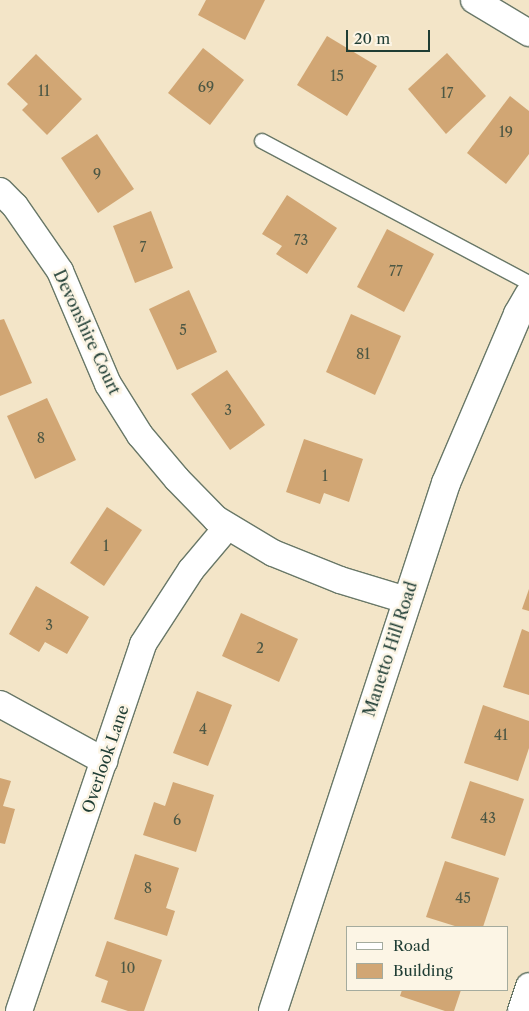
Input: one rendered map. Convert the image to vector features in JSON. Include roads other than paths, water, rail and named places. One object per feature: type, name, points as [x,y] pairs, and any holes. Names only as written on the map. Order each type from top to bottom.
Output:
[{"type":"main road","name":"Manetto Hill Road","points":[[273,1011],[406,600],[446,483],[518,314],[529,295]]},
{"type":"street","points":[[474,0],[529,33]]},
{"type":"street","name":"Devonshire Court","points":[[0,191],[15,206],[60,271],[108,384],[140,435],[177,479],[216,518],[273,553],[340,580],[406,600]]},
{"type":"street","name":"Overlook Lane","points":[[19,1011],[143,644],[191,570],[228,526]]},
{"type":"street","points":[[0,704],[104,761]]},
{"type":"street","points":[[521,1011],[529,986]]},
{"type":"lane","points":[[262,141],[529,283]]}]
